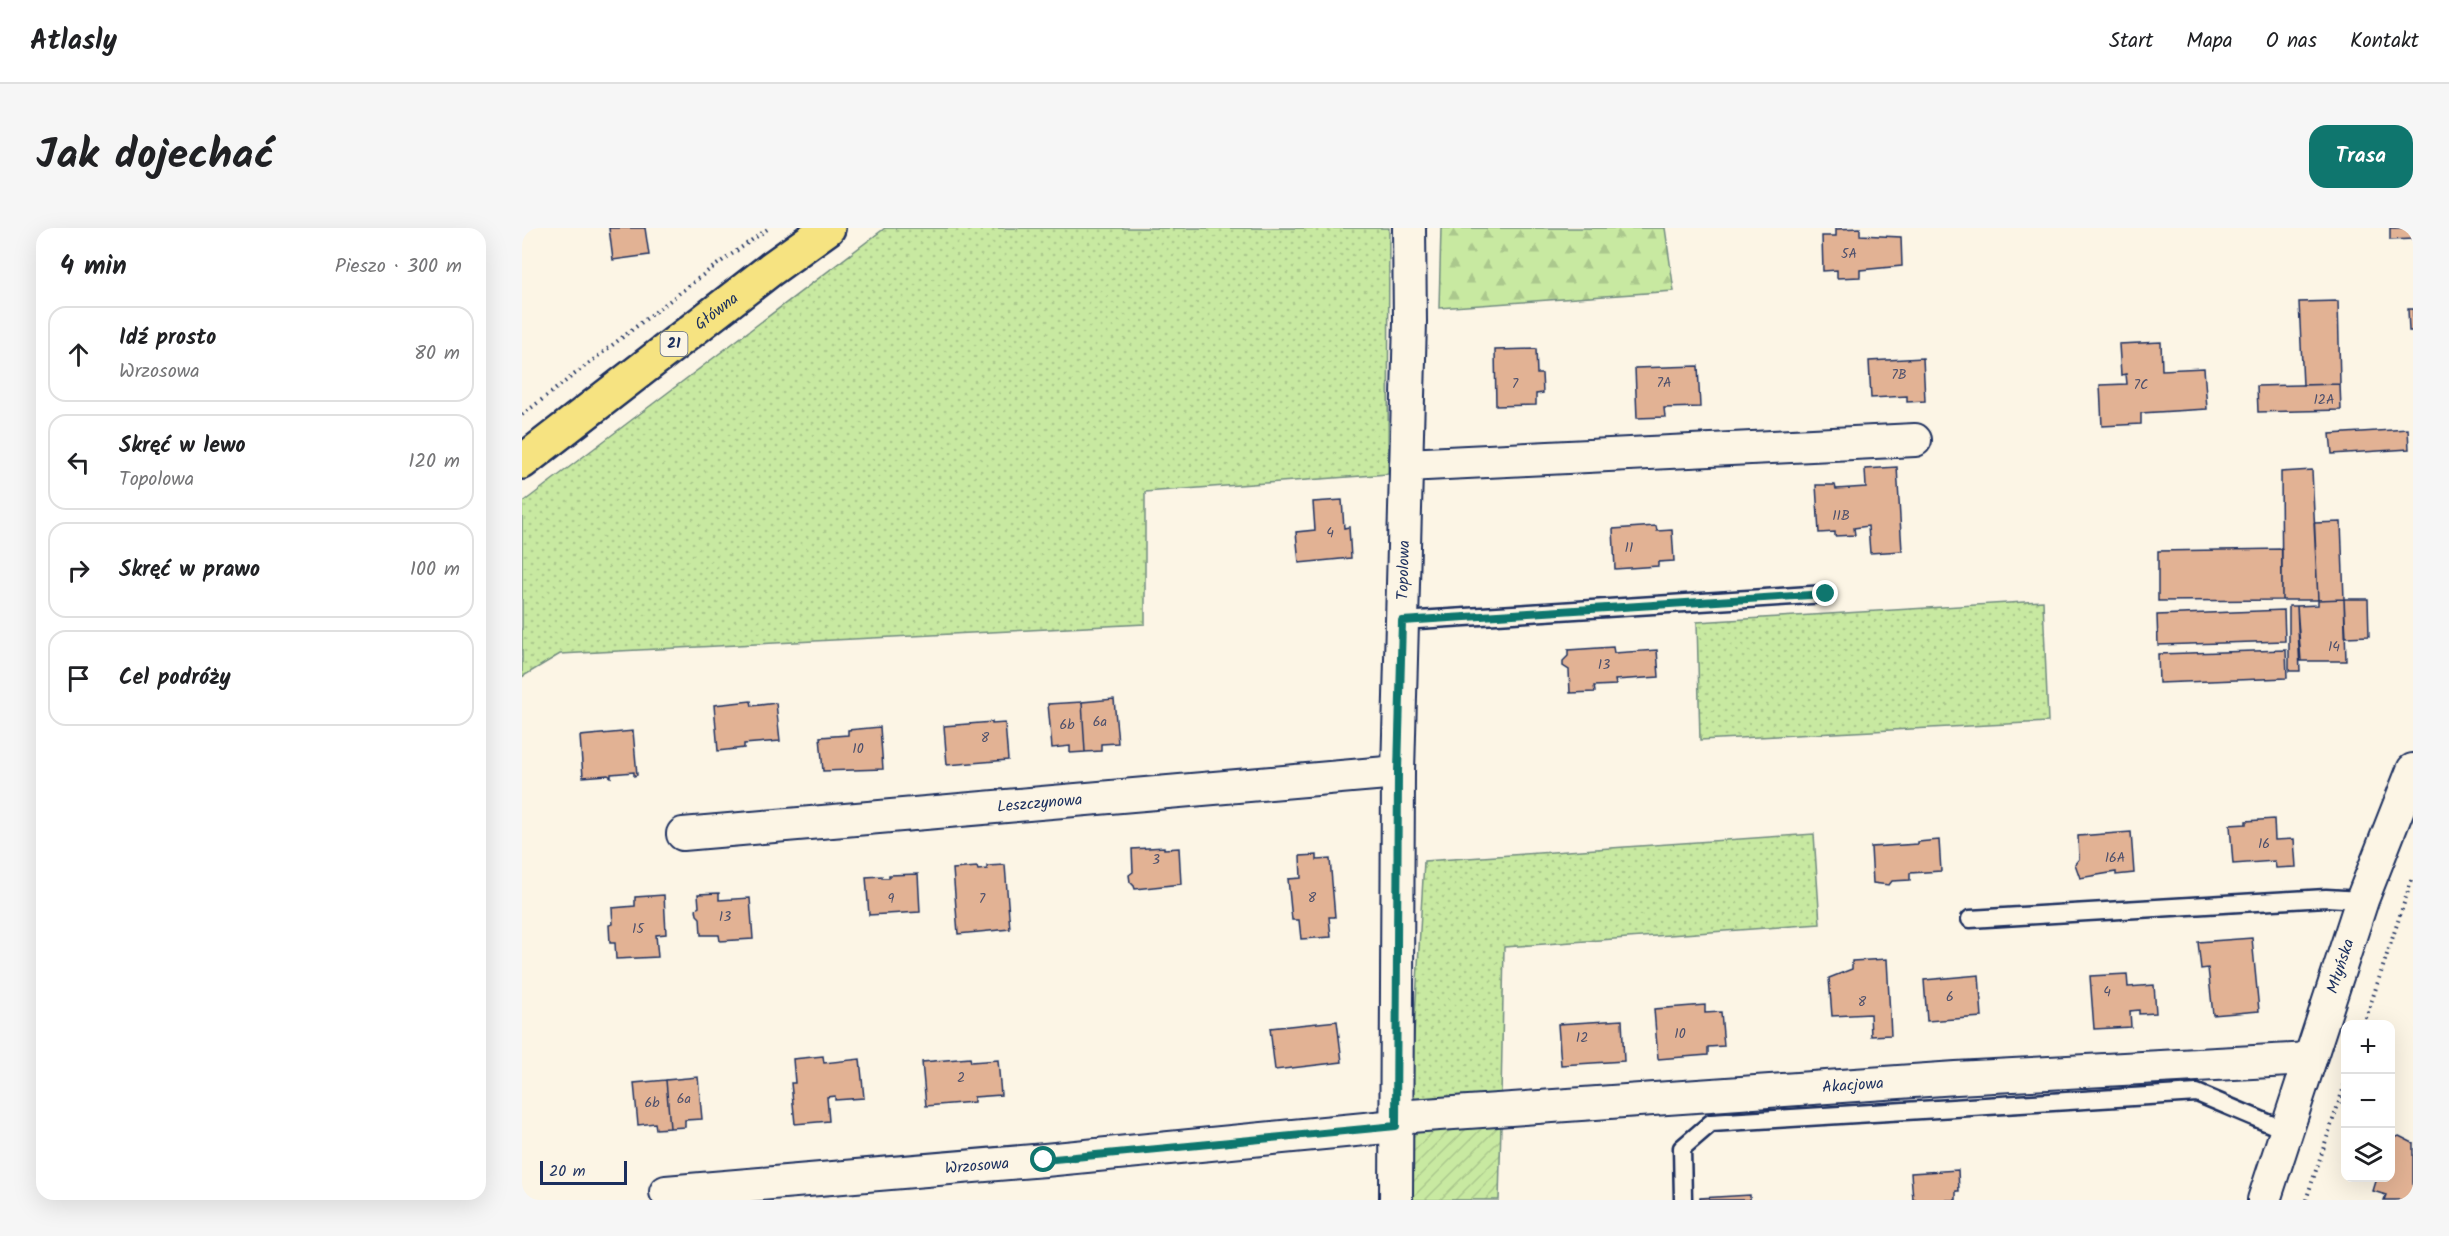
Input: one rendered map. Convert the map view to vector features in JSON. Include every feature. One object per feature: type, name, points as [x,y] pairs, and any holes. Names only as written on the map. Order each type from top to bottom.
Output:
[{"type":"main road","name":"Główna","points":[[522,462],[771,269],[828,228]]},
{"type":"street","name":"Topolowa","points":[[1396,1200],[1398,772],[1410,321],[1409,228]]},
{"type":"street","points":[[1406,465],[1915,440]]},
{"type":"street","name":"Młyńska","points":[[2264,1200],[2362,900],[2413,770]]},
{"type":"street","name":"Leszczynowa","points":[[683,834],[1398,772]]},
{"type":"street","name":"Akacjowa","points":[[1396,1121],[1956,1078],[2310,1059]]},
{"type":"street","name":"Wrzosowa","points":[[666,1192],[1056,1159],[1396,1121]]},
{"type":"lane","points":[[1402,621],[1826,594]]},
{"type":"lane","points":[[1970,919],[2326,898],[2362,900]]},
{"type":"lane","points":[[1683,1200],[1682,1148],[1711,1123],[2197,1093],[2287,1131]]},
{"type":"path","points":[[522,415],[708,271],[769,228]]},
{"type":"path","points":[[2365,1020],[2413,876]]},
{"type":"path","points":[[2306,1200],[2341,1096]]},
{"type":"green space","points":[[885,228],[1389,228],[1388,474],[1145,492],[1145,624],[560,654],[522,677],[522,503]]},
{"type":"green space","points":[[1441,228],[1665,228],[1674,291],[1439,308]]},
{"type":"green space","points":[[2043,601],[2048,722],[1700,740],[1697,622]]},
{"type":"green space","points":[[1814,834],[1820,924],[1504,947],[1501,1096],[1410,1104],[1424,861]]},
{"type":"green space","points":[[1501,1125],[1499,1200],[1410,1200],[1410,1132]]},
{"type":"building","points":[[609,228],[645,228],[649,255],[613,260]]},
{"type":"building","points":[[1860,228],[1860,235],[1901,237],[1902,266],[1860,270],[1860,277],[1837,278],[1837,270],[1823,271],[1822,236],[1836,236],[1836,229]]},
{"type":"building","points":[[2390,228],[2413,228],[2413,239],[2390,240]]},
{"type":"building","points":[[2338,301],[2340,384],[2303,385],[2299,302]]},
{"type":"building","points":[[2408,309],[2413,309],[2413,331],[2409,331]]},
{"type":"building","points":[[2161,342],[2162,370],[2204,368],[2207,409],[2141,413],[2141,424],[2102,426],[2100,385],[2127,384],[2126,374],[2121,375],[2119,344]]},
{"type":"building","points":[[1536,349],[1537,374],[1542,374],[1543,393],[1536,394],[1536,405],[1496,406],[1495,350]]},
{"type":"building","points":[[1923,358],[1925,401],[1907,402],[1907,396],[1871,398],[1869,361]]},
{"type":"building","points":[[1698,366],[1700,407],[1664,408],[1665,417],[1637,418],[1635,368]]},
{"type":"building","points":[[2340,384],[2341,410],[2258,412],[2257,386]]},
{"type":"building","points":[[2408,429],[2409,449],[2332,454],[2330,434]]},
{"type":"building","points":[[1897,467],[1902,551],[1870,553],[1868,526],[1854,528],[1855,535],[1835,536],[1835,532],[1819,533],[1816,485],[1835,485],[1836,489],[1866,487],[1865,469]]},
{"type":"building","points":[[2312,470],[2318,600],[2282,600],[2281,472]]},
{"type":"building","points":[[1342,500],[1344,528],[1349,527],[1351,558],[1299,563],[1296,532],[1315,530],[1313,502]]},
{"type":"building","points":[[2341,522],[2344,599],[2318,600],[2314,523]]},
{"type":"building","points":[[1656,526],[1657,531],[1672,530],[1674,561],[1658,562],[1658,566],[1615,569],[1613,529]]},
{"type":"building","points":[[2282,549],[2282,600],[2158,601],[2158,551]]},
{"type":"building","points":[[2344,599],[2368,599],[2369,636],[2346,637]]},
{"type":"building","points":[[2344,599],[2346,661],[2301,661],[2297,606],[2318,605],[2318,600]]},
{"type":"building","points":[[2289,606],[2297,606],[2300,671],[2289,671]]},
{"type":"building","points":[[2284,610],[2285,641],[2158,645],[2157,615]]},
{"type":"building","points":[[1613,647],[1614,653],[1657,650],[1659,677],[1615,680],[1616,685],[1594,686],[1595,692],[1570,693],[1569,670],[1563,666],[1568,650]]},
{"type":"building","points":[[2286,650],[2287,678],[2159,683],[2158,654]]},
{"type":"building","points":[[1114,699],[1118,743],[1101,744],[1101,751],[1085,752],[1082,702]]},
{"type":"building","points":[[751,701],[752,706],[776,703],[780,741],[744,744],[744,748],[718,751],[714,705]]},
{"type":"building","points":[[1082,702],[1085,752],[1070,753],[1070,746],[1052,748],[1048,704]]},
{"type":"building","points":[[992,722],[992,724],[1005,723],[1008,760],[947,765],[944,726]]},
{"type":"building","points":[[880,727],[883,769],[823,771],[820,737],[848,735],[848,730]]},
{"type":"building","points":[[633,731],[637,775],[634,776],[634,772],[611,774],[611,777],[608,775],[583,777],[580,736]]},
{"type":"building","points":[[2274,819],[2275,840],[2294,839],[2296,867],[2276,868],[2275,861],[2233,864],[2230,825],[2246,824],[2246,821]]},
{"type":"building","points":[[2131,832],[2134,873],[2116,875],[2116,872],[2080,878],[2075,864],[2079,859],[2078,836]]},
{"type":"building","points":[[1939,840],[1941,871],[1910,873],[1910,880],[1892,881],[1889,885],[1873,883],[1871,847],[1918,844],[1918,842]]},
{"type":"building","points":[[1164,847],[1164,849],[1179,848],[1181,884],[1135,889],[1130,882],[1129,875],[1133,872],[1132,849]]},
{"type":"building","points":[[1317,855],[1317,860],[1330,859],[1335,917],[1329,917],[1331,937],[1301,939],[1299,920],[1292,920],[1288,879],[1301,878],[1300,856]]},
{"type":"building","points":[[1005,865],[1010,929],[958,934],[953,869],[977,867],[978,870],[987,869],[987,866]]},
{"type":"building","points":[[918,874],[920,912],[869,915],[866,877],[889,878],[889,875]]},
{"type":"building","points":[[719,893],[719,900],[750,898],[753,939],[720,941],[719,935],[701,935],[700,918],[696,909],[699,907],[698,894]]},
{"type":"building","points":[[664,895],[666,934],[656,935],[658,957],[616,959],[615,943],[610,943],[609,925],[613,924],[612,908],[635,906],[635,897]]},
{"type":"building","points":[[2252,938],[2259,1011],[2213,1015],[2208,968],[2201,969],[2198,942]]},
{"type":"building","points":[[1887,959],[1891,1035],[1871,1036],[1870,1014],[1832,1016],[1829,978],[1852,969],[1852,961]]},
{"type":"building","points":[[2127,974],[2128,987],[2154,985],[2156,1013],[2139,1014],[2139,1010],[2130,1011],[2131,1027],[2094,1029],[2090,976]]},
{"type":"building","points":[[1979,975],[1982,1017],[1927,1021],[1924,980]]},
{"type":"building","points":[[1705,1005],[1705,1013],[1721,1012],[1724,1046],[1708,1047],[1708,1055],[1658,1059],[1654,1009]]},
{"type":"building","points":[[1622,1020],[1624,1061],[1561,1065],[1558,1024]]},
{"type":"building","points":[[1337,1021],[1342,1062],[1275,1070],[1270,1028]]},
{"type":"building","points":[[823,1056],[824,1063],[860,1059],[864,1098],[835,1100],[835,1096],[827,1097],[829,1121],[795,1124],[791,1083],[795,1083],[793,1059]]},
{"type":"building","points":[[970,1058],[971,1062],[998,1060],[1001,1095],[974,1097],[974,1102],[926,1106],[922,1062]]},
{"type":"building","points":[[698,1077],[702,1119],[685,1120],[685,1127],[670,1128],[666,1080]]},
{"type":"building","points":[[666,1080],[670,1128],[656,1129],[655,1123],[638,1125],[634,1083]]},
{"type":"building","points":[[2399,1136],[2413,1143],[2413,1200],[2384,1200],[2386,1195],[2373,1191],[2376,1182],[2395,1182],[2395,1138]]},
{"type":"building","points":[[1958,1170],[1959,1191],[1956,1191],[1956,1200],[1913,1200],[1911,1173]]},
{"type":"building","points":[[1750,1195],[1750,1200],[1700,1200],[1700,1198]]},
{"type":"route","points":[[1044,1160],[1396,1126],[1398,772],[1402,621],[1826,594]]}]
